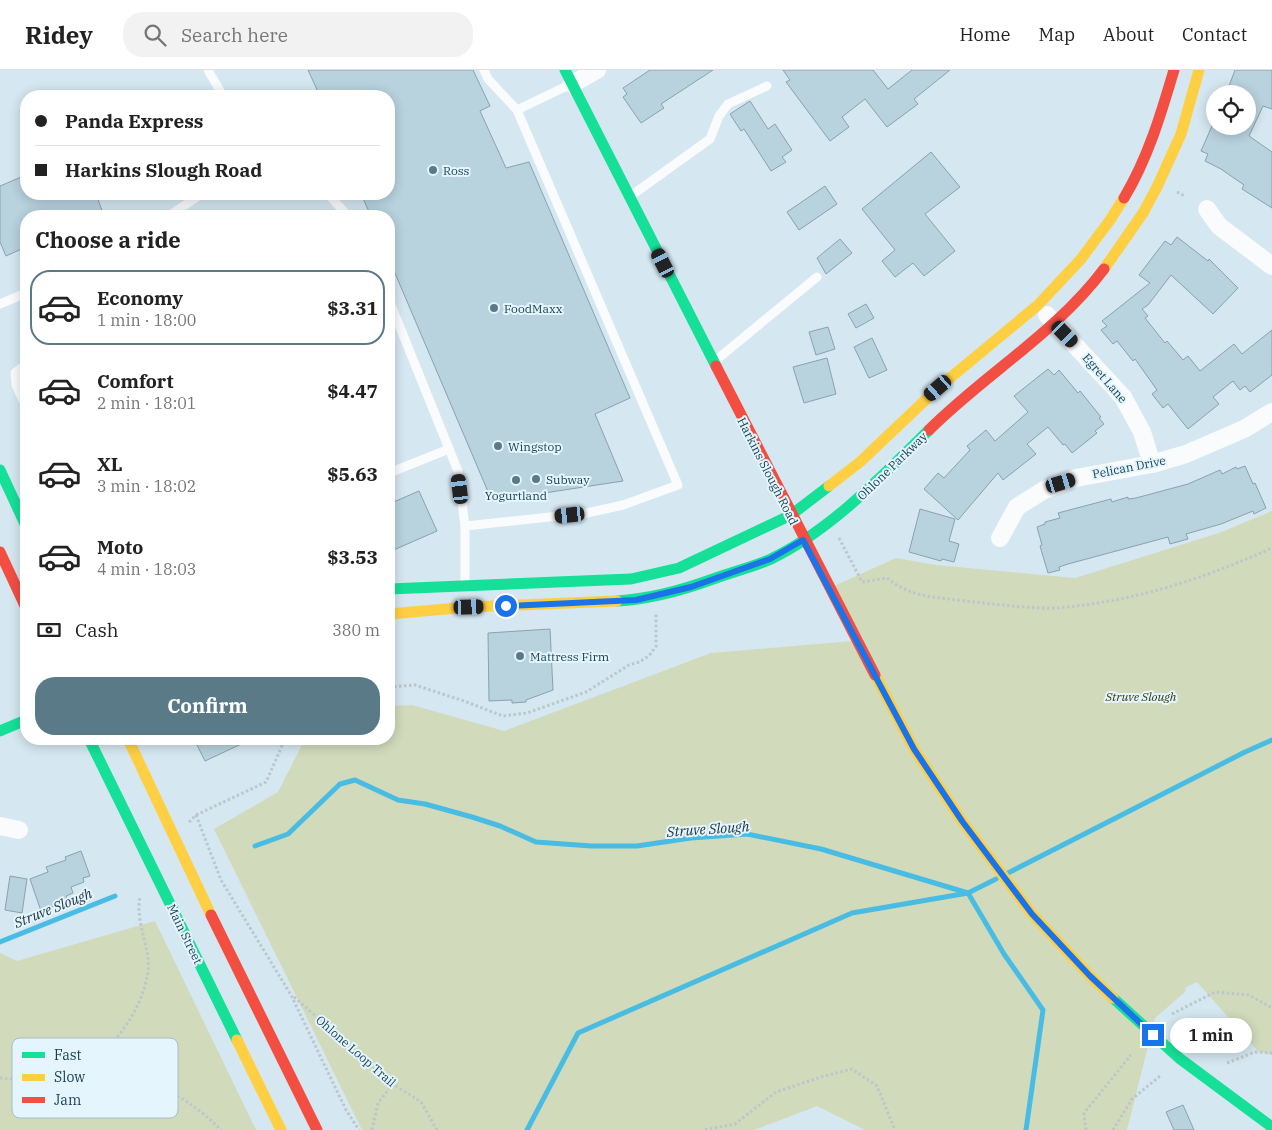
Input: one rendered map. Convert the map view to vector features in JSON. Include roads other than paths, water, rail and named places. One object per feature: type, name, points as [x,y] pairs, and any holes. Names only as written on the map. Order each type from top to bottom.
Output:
[{"type":"main road","name":"Ohlone Parkway","points":[[395,613],[467,596],[631,579],[679,568],[791,515],[860,462],[938,388],[1038,305],[1090,248],[1129,189],[1143,160],[1160,118],[1174,70]]},
{"type":"main road","name":"Ohlone Parkway","points":[[395,590],[467,596],[636,600],[691,587],[770,559],[803,540],[863,495],[936,423],[1054,323],[1074,304],[1103,271],[1143,213],[1162,178],[1180,134],[1199,70]]},
{"type":"main road","name":"Harkins Slough Road","points":[[568,77],[803,540],[914,749],[962,821],[1032,914],[1083,969],[1179,1058],[1272,1127]]},
{"type":"main road","points":[[0,470],[20,513]]},
{"type":"main road","points":[[0,552],[20,595]]},
{"type":"main road","points":[[0,731],[20,723]]},
{"type":"main road","name":"Main Street","points":[[92,745],[281,1130]]},
{"type":"main road","points":[[131,745],[174,839],[317,1130]]},
{"type":"street","points":[[568,77],[597,70]]},
{"type":"street","points":[[1208,208],[1219,226],[1272,266]]},
{"type":"street","name":"Egret Lane","points":[[1038,305],[1123,397],[1142,432],[1152,464]]},
{"type":"street","name":"Pelican Drive","points":[[1000,538],[1017,507],[1044,490],[1076,478],[1152,464],[1210,445],[1244,429],[1272,412]]},
{"type":"street","points":[[0,826],[20,830]]},
{"type":"lane","points":[[208,70],[220,90]]},
{"type":"lane","points":[[465,526],[587,513],[623,505],[678,485],[517,110],[488,79],[484,70]]},
{"type":"lane","points":[[517,110],[568,77]]},
{"type":"lane","points":[[629,197],[710,139],[719,116],[728,104],[767,86]]},
{"type":"lane","points":[[178,210],[192,200]]},
{"type":"lane","points":[[333,200],[343,210]]},
{"type":"lane","points":[[713,362],[817,277]]},
{"type":"lane","points":[[0,304],[20,296]]},
{"type":"lane","points":[[395,315],[458,471],[465,526],[467,596]]},
{"type":"lane","points":[[20,369],[15,373],[16,385],[20,394]]},
{"type":"lane","points":[[395,471],[449,449]]},
{"type":"waterway","name":"Struve Slough","points":[[1008,873],[1272,740]]},
{"type":"waterway","name":"Struve Slough","points":[[255,846],[288,834],[340,784],[355,780],[398,800],[425,804],[472,817],[500,826],[536,842],[591,846],[637,846],[691,838],[747,834],[821,849],[968,893],[996,879]]},
{"type":"waterway","points":[[527,1130],[578,1033],[852,913],[968,893],[1004,954],[1043,1010],[1026,1130]]},
{"type":"waterway","name":"Struve Slough","points":[[0,942],[115,896]]},
{"type":"place","name":"Ross","points":[[433,170]]},
{"type":"place","name":"FoodMaxx","points":[[494,308]]},
{"type":"place","name":"Wingstop","points":[[498,446]]},
{"type":"place","name":"Subway","points":[[536,479]]},
{"type":"place","name":"Yogurtland","points":[[516,480]]},
{"type":"place","name":"Mattress Firm","points":[[520,656]]}]
